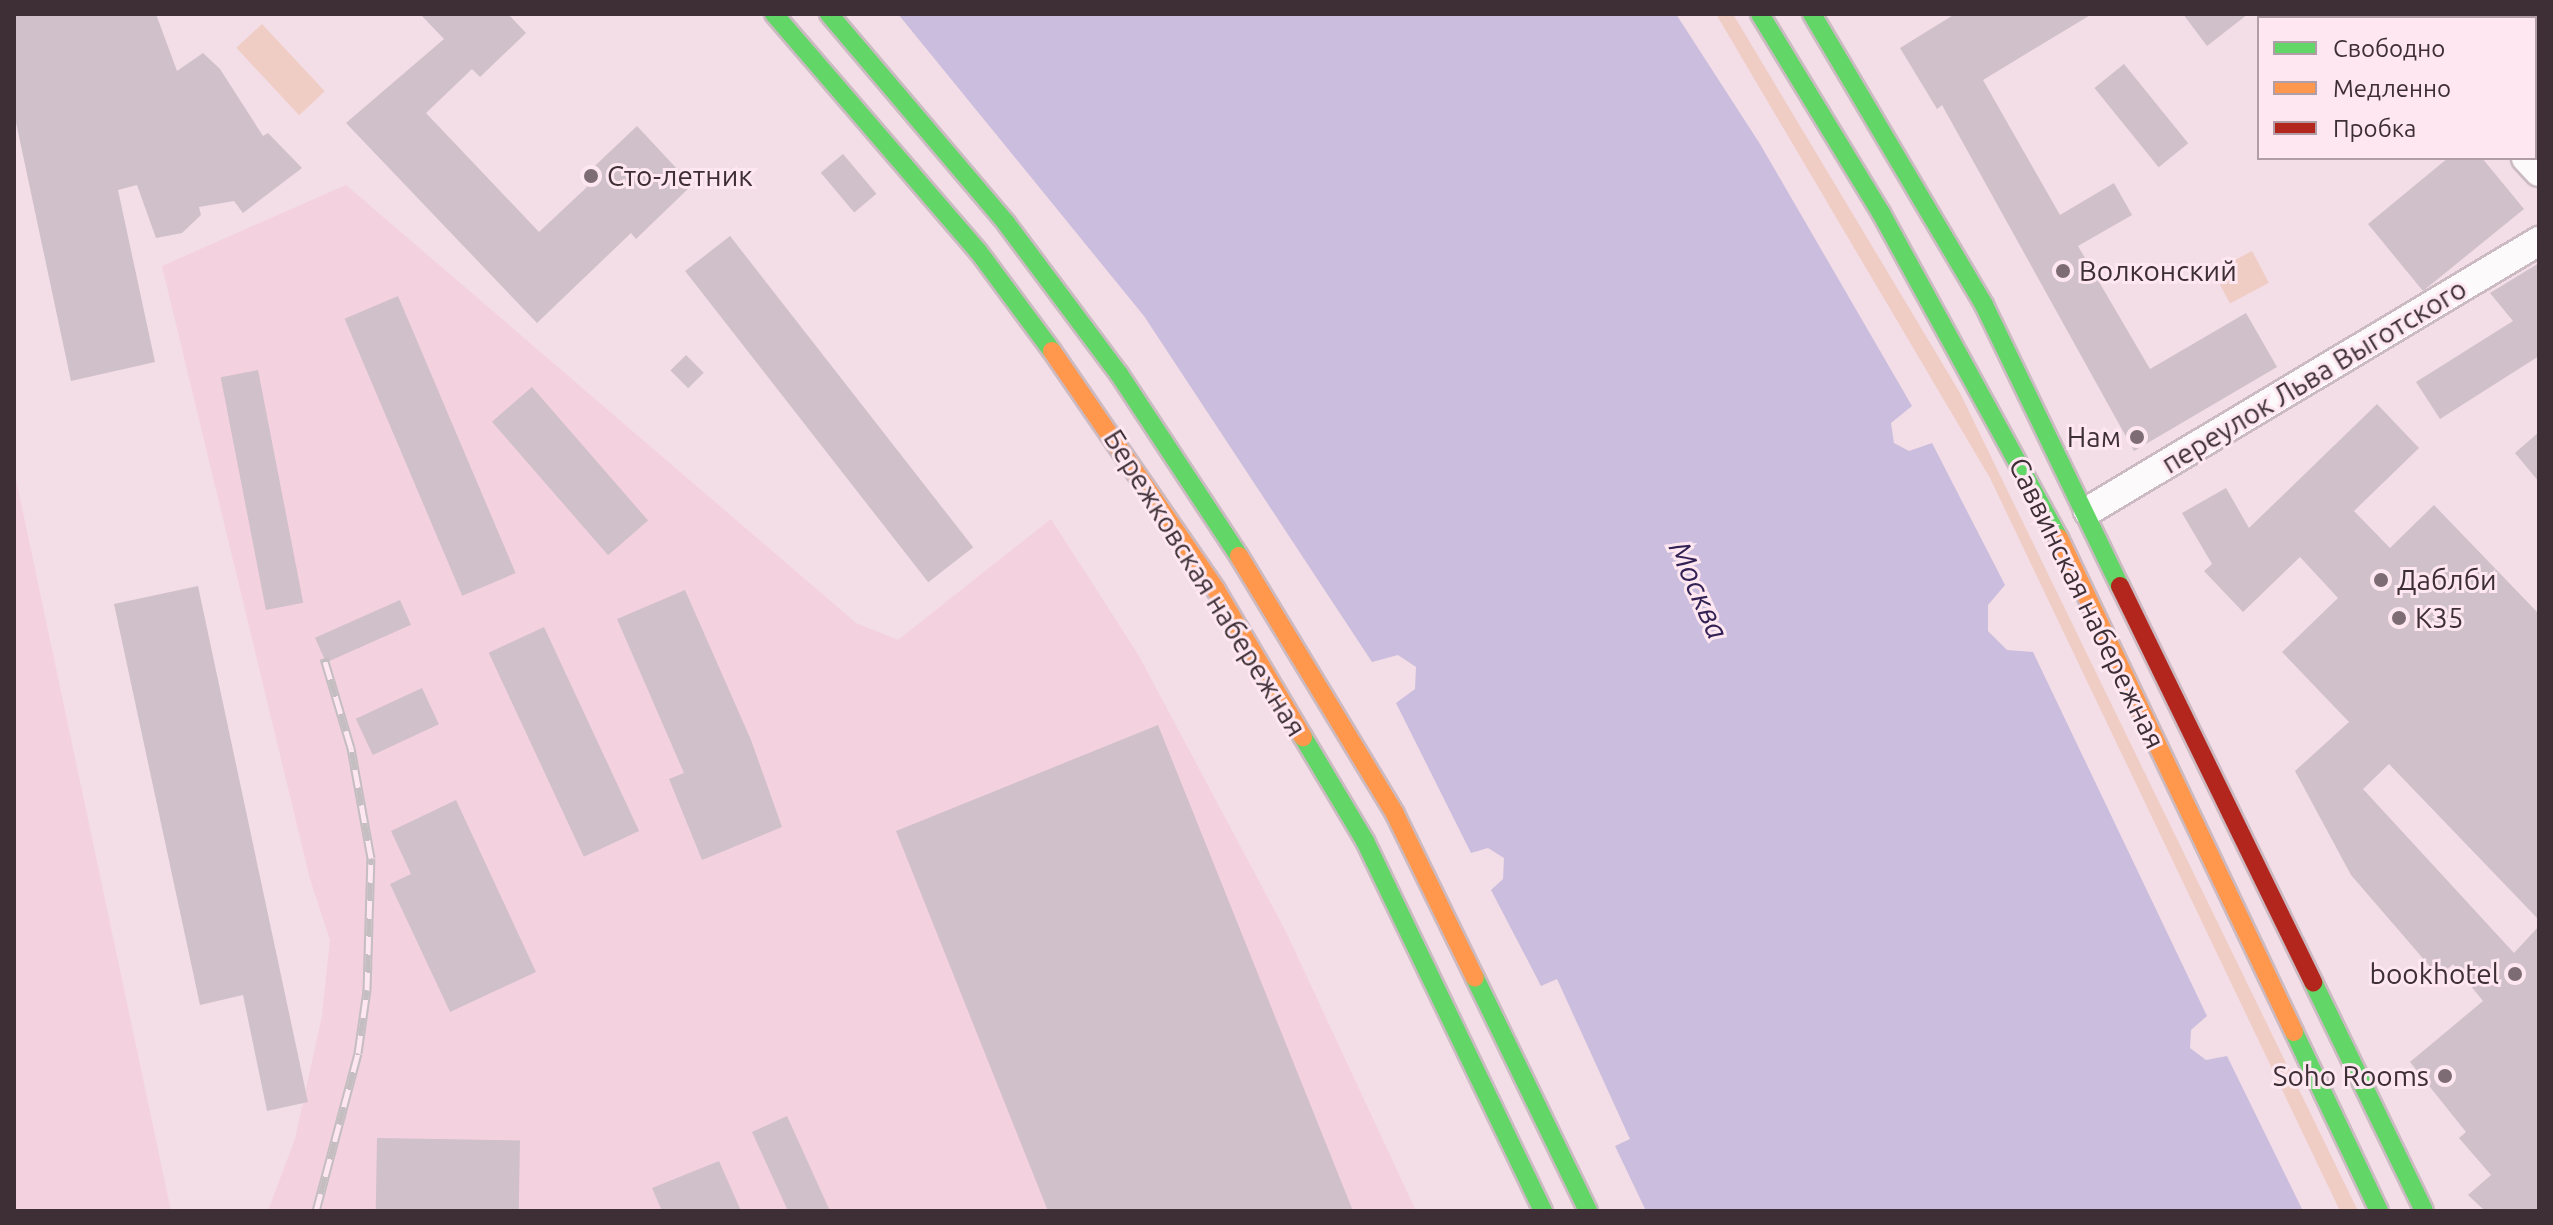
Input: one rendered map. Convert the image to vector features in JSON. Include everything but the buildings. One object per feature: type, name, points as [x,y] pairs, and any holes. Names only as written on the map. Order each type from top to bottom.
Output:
[{"type":"main road","name":"Бережковская набережная","points":[[774,14],[978,251],[1085,396],[1216,590],[1365,841],[1543,1211]]},
{"type":"main road","name":"Бережковская набережная","points":[[829,14],[1006,223],[1091,336],[1291,635],[1395,814],[1588,1211]]},
{"type":"main road","name":"Саввинская набережная","points":[[1760,14],[1881,213],[2056,533],[2379,1211]]},
{"type":"main road","name":"Саввинская набережная","points":[[1812,14],[1984,305],[2088,511],[2424,1211]]},
{"type":"street","name":"переулок Льва Выготского","points":[[2088,511],[2539,241]]},
{"type":"shaded area","points":[[1716,14],[1733,14],[1960,393],[2358,1211],[2340,1211],[1990,478]]},
{"type":"shaded area","points":[[262,24],[325,91],[299,115],[236,48]]},
{"type":"shaded area","points":[[346,185],[856,623],[898,640],[1051,519],[1139,656],[1286,932],[1416,1211],[268,1211],[295,1139],[322,1016],[330,940],[310,879],[162,266]]},
{"type":"shaded area","points":[[2252,251],[2269,283],[2230,303],[2213,272]]},
{"type":"shaded area","points":[[14,470],[171,1211],[14,1211]]},
{"type":"water","name":"Москва","points":[[898,14],[1676,14],[1760,144],[1912,406],[1891,423],[1894,443],[1909,451],[1932,443],[2005,585],[1988,605],[1988,631],[2007,650],[2033,652],[2207,1016],[2191,1030],[2190,1048],[2206,1060],[2227,1056],[2303,1211],[1646,1211],[1615,1146],[1630,1139],[1557,979],[1541,986],[1491,890],[1503,879],[1504,858],[1488,848],[1471,853],[1396,703],[1415,689],[1416,667],[1398,655],[1372,662],[1144,316]]},
{"type":"railway","points":[[316,1211],[358,1053],[367,990],[371,858],[351,748],[324,658]]},
{"type":"traffic: fast","points":[[774,14],[978,251],[1052,351]]},
{"type":"traffic: fast","points":[[829,14],[1006,223],[1119,374],[1239,556]]},
{"type":"traffic: fast","points":[[1760,14],[1881,213],[2059,538]]},
{"type":"traffic: fast","points":[[1812,14],[1984,305],[2120,586]]},
{"type":"traffic: fast","points":[[1303,737],[1365,841],[1543,1211]]},
{"type":"traffic: fast","points":[[1475,978],[1588,1211]]},
{"type":"traffic: fast","points":[[2313,982],[2424,1211]]},
{"type":"traffic: fast","points":[[2294,1032],[2379,1211]]},
{"type":"traffic: slow","points":[[1052,351],[1216,590],[1303,737]]},
{"type":"traffic: slow","points":[[2059,538],[2294,1032]]},
{"type":"traffic: slow","points":[[1239,556],[1395,814],[1475,978]]},
{"type":"traffic: jam","points":[[2120,586],[2313,982]]},
{"type":"place","name":"Сто-летник","points":[[591,176]]},
{"type":"place","name":"Волконский","points":[[2063,271]]},
{"type":"place","name":"Нам","points":[[2137,437]]},
{"type":"place","name":"Даблби","points":[[2381,580]]},
{"type":"place","name":"K35","points":[[2399,618]]},
{"type":"place","name":"bookhotel","points":[[2515,974]]},
{"type":"place","name":"Soho Rooms","points":[[2445,1076]]}]
